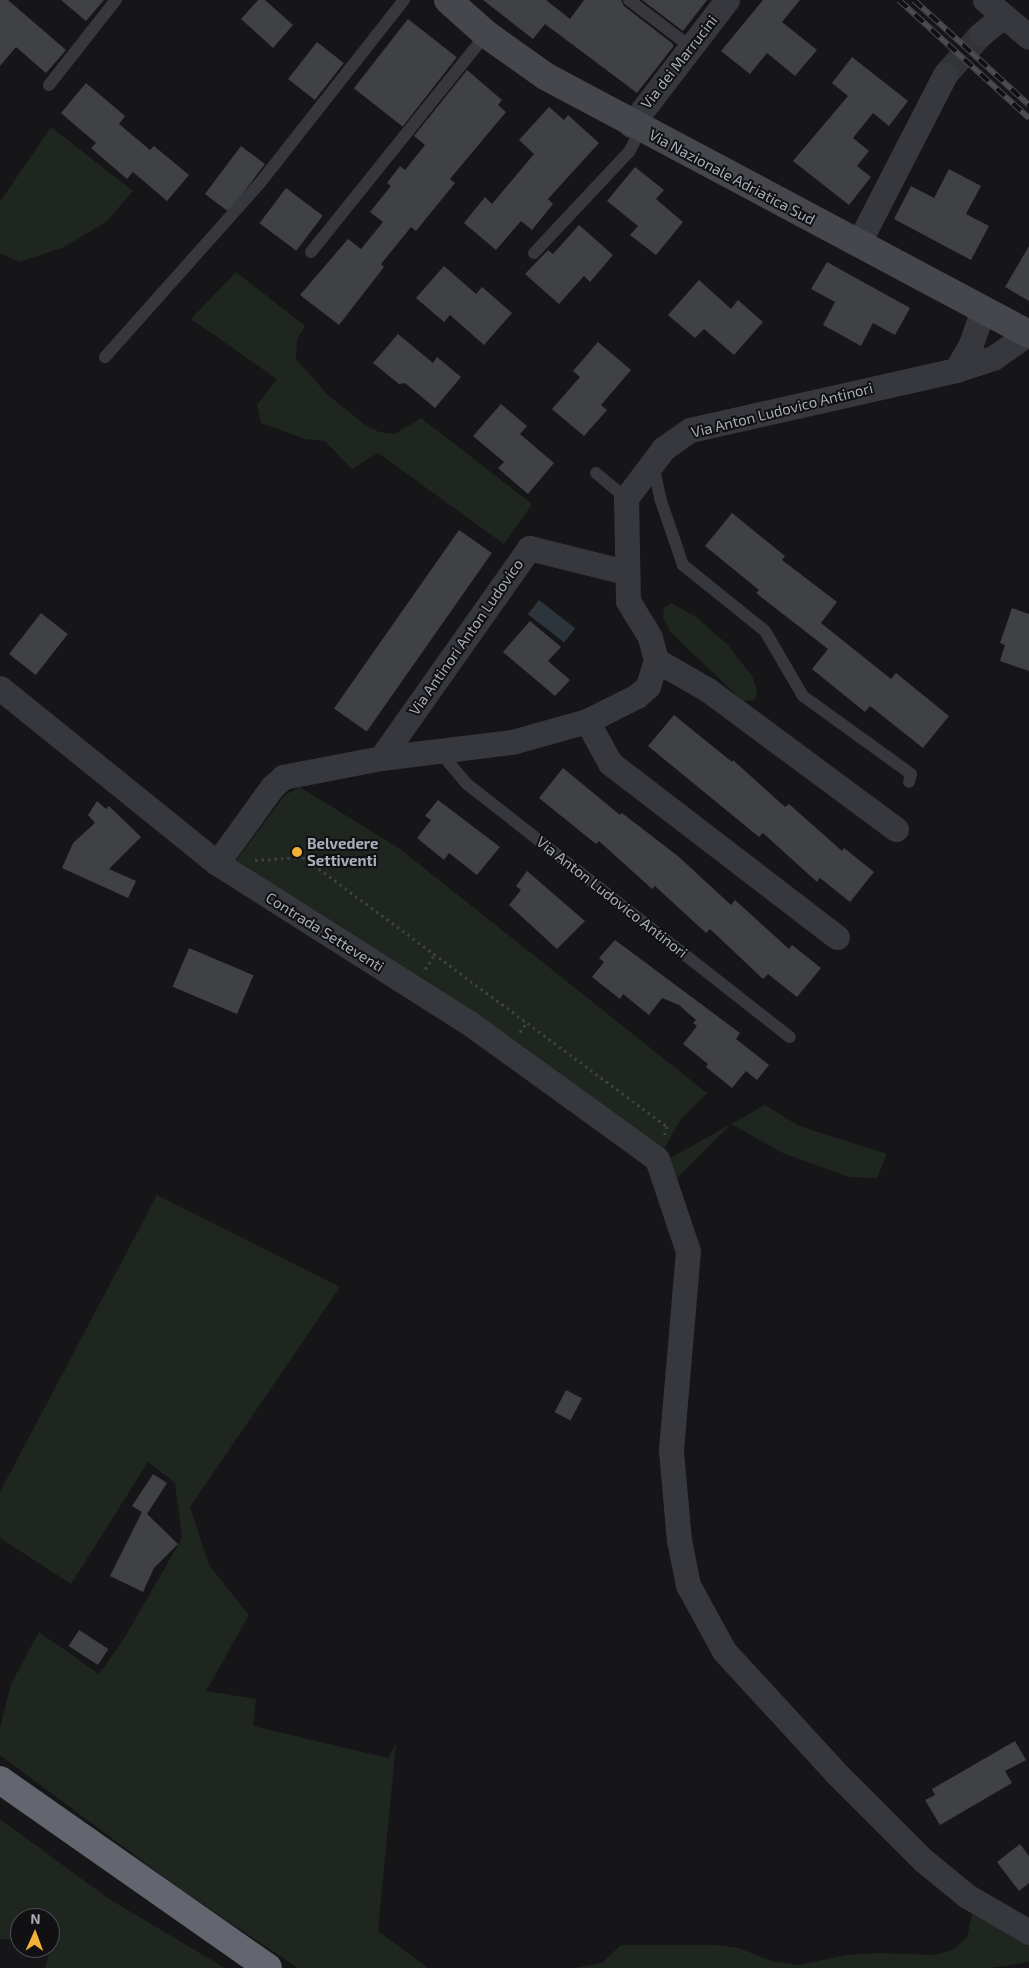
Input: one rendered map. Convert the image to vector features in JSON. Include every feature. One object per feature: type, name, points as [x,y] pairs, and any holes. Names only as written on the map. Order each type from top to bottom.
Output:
[{"type":"highway","points":[[0,1780],[268,1968]]},
{"type":"main road","name":"Via Nazionale Adriatica Sud","points":[[448,0],[486,34],[545,76],[636,127],[1029,333]]},
{"type":"street","name":"Via dei Marrucini","points":[[636,127],[691,47],[728,0]]},
{"type":"street","points":[[981,34],[994,8],[1029,37]]},
{"type":"street","points":[[858,244],[945,75]]},
{"type":"street","points":[[956,370],[972,344],[983,310]]},
{"type":"street","name":"Via Anton Ludovico Antinori","points":[[626,498],[664,448],[690,430],[956,370],[993,358],[1029,333]]},
{"type":"street","points":[[217,863],[272,787],[284,776],[380,758],[512,742],[587,721],[637,696],[648,686],[656,660],[650,637],[628,601],[625,572],[626,498]]},
{"type":"street","name":"Via Antinori Anton Ludovico","points":[[380,758],[530,548],[625,572]]},
{"type":"street","points":[[656,660],[708,690],[896,829]]},
{"type":"street","name":"Contrada Setteventi","points":[[0,688],[217,863],[468,1022],[657,1161]]},
{"type":"street","points":[[587,721],[610,763],[837,937]]},
{"type":"street","points":[[657,1161],[688,1252],[671,1451],[679,1540],[688,1585],[724,1650],[836,1773],[931,1866],[967,1896],[1029,1932]]},
{"type":"lane","points":[[49,85],[116,0]]},
{"type":"lane","points":[[105,357],[260,183],[404,0]]},
{"type":"lane","points":[[629,0],[691,47]]},
{"type":"lane","points":[[311,252],[486,34]]},
{"type":"lane","points":[[534,253],[629,152],[636,127]]},
{"type":"lane","points":[[653,464],[660,498],[683,565],[765,631],[803,696],[911,774],[909,782]]},
{"type":"lane","points":[[596,473],[626,498]]},
{"type":"lane","name":"Via Anton Ludovico Antinori","points":[[439,751],[467,784],[790,1037]]},
{"type":"path","points":[[252,860],[303,857],[668,1126],[657,1161]]},
{"type":"shaded area","points":[[51,127],[133,191],[106,222],[64,247],[19,262],[0,253],[0,202]]},
{"type":"shaded area","points":[[236,272],[305,326],[297,340],[296,359],[327,394],[365,425],[379,432],[395,434],[421,418],[532,504],[504,544],[378,453],[352,469],[325,441],[305,439],[261,423],[257,405],[277,379],[191,319]]},
{"type":"shaded area","points":[[539,600],[575,628],[564,643],[528,614]]},
{"type":"shaded area","points":[[671,603],[696,617],[727,644],[752,676],[757,690],[755,700],[743,701],[671,633],[663,618],[664,608]]},
{"type":"shaded area","points":[[300,787],[400,849],[707,1093],[681,1119],[661,1154],[235,862],[285,795]]},
{"type":"shaded area","points":[[765,1105],[799,1126],[887,1154],[877,1178],[849,1177],[783,1153],[731,1124]]},
{"type":"shaded area","points":[[731,1124],[667,1188],[660,1164]]},
{"type":"shaded area","points":[[157,1195],[340,1287],[190,1507],[209,1565],[249,1615],[206,1691],[256,1699],[253,1726],[388,1758],[396,1744],[378,1931],[428,1968],[298,1968],[180,1889],[0,1755],[0,1728],[11,1684],[39,1632],[99,1674],[125,1637],[182,1538],[175,1483],[148,1462],[71,1584],[0,1538],[0,1492]]},
{"type":"shaded area","points":[[0,1819],[109,1899],[225,1968],[45,1968],[48,1958],[60,1958],[60,1908],[10,1908],[10,1940],[0,1939]]},
{"type":"shaded area","points":[[973,1910],[1029,1941],[1029,1962],[989,1968],[574,1968],[602,1963],[621,1945],[714,1945],[739,1948],[771,1961],[799,1965],[846,1955],[877,1953],[934,1955],[953,1950],[967,1938]]},
{"type":"building","points":[[0,0],[8,0],[66,50],[46,73],[16,47],[0,66]]},
{"type":"building","points":[[61,0],[104,0],[86,21]]},
{"type":"building","points":[[258,0],[265,0],[293,25],[273,48],[241,19]]},
{"type":"building","points":[[483,0],[546,0],[570,19],[584,0],[621,0],[624,6],[673,44],[673,47],[637,93],[545,24],[533,39]]},
{"type":"building","points":[[642,0],[707,0],[683,31]]},
{"type":"building","points":[[763,0],[800,0],[782,22],[817,50],[795,76],[767,53],[750,74],[721,51]]},
{"type":"building","points":[[408,19],[457,57],[403,127],[354,88]]},
{"type":"building","points":[[317,42],[344,63],[315,100],[288,79]]},
{"type":"building","points":[[852,57],[908,101],[889,126],[873,113],[853,138],[869,151],[857,166],[871,177],[849,205],[793,161],[848,96],[832,83]]},
{"type":"building","points":[[467,70],[502,100],[498,105],[506,112],[450,179],[455,183],[416,231],[411,227],[381,264],[384,267],[339,325],[300,295],[348,239],[361,249],[383,222],[370,212],[391,186],[387,183],[400,166],[405,170],[425,145],[414,136]]},
{"type":"building","points":[[86,83],[125,116],[119,124],[150,150],[154,146],[189,175],[167,201],[133,172],[127,179],[91,148],[96,143],[61,113]]},
{"type":"building","points":[[549,107],[564,120],[568,115],[599,143],[548,199],[553,204],[532,230],[521,221],[496,250],[464,223],[485,197],[492,204],[534,154],[519,140]]},
{"type":"building","points":[[241,146],[265,164],[229,212],[205,194]]},
{"type":"building","points":[[635,167],[664,190],[656,199],[683,222],[656,255],[630,235],[638,226],[607,201]]},
{"type":"building","points":[[949,169],[981,186],[966,214],[989,226],[971,260],[894,219],[911,186],[934,198]]},
{"type":"building","points":[[286,188],[323,216],[296,251],[260,223]]},
{"type":"building","points":[[579,225],[613,255],[590,282],[584,276],[559,304],[525,274],[548,250],[553,254]]},
{"type":"building","points":[[1029,246],[1029,301],[1005,287]]},
{"type":"building","points":[[827,262],[910,308],[895,335],[873,323],[861,346],[823,325],[835,302],[811,289]]},
{"type":"building","points":[[444,266],[476,294],[482,287],[512,313],[484,345],[450,315],[444,322],[416,298]]},
{"type":"building","points":[[699,280],[731,309],[738,300],[763,322],[734,355],[704,329],[695,338],[668,315]]},
{"type":"building","points":[[398,334],[433,363],[437,357],[461,377],[435,408],[405,383],[399,384],[373,363]]},
{"type":"building","points":[[598,342],[631,370],[601,405],[607,410],[584,436],[552,409],[580,377],[573,371]]},
{"type":"building","points":[[501,404],[527,426],[520,434],[554,463],[528,494],[498,468],[504,462],[473,436]]},
{"type":"building","points":[[732,513],[785,556],[782,560],[837,602],[821,623],[891,679],[896,673],[949,716],[923,748],[870,706],[865,712],[812,669],[828,649],[756,593],[759,590],[705,546]]},
{"type":"building","points":[[459,530],[492,553],[367,732],[334,709]]},
{"type":"building","points":[[1012,608],[1029,614],[1029,671],[1000,661],[1005,645],[1000,643]]},
{"type":"building","points":[[41,613],[68,634],[36,675],[9,654]]},
{"type":"building","points":[[530,621],[561,647],[548,661],[570,680],[555,696],[503,652]]},
{"type":"building","points":[[674,715],[732,762],[733,760],[785,807],[789,804],[842,851],[844,848],[874,872],[850,902],[820,878],[817,882],[763,833],[759,837],[648,746]]},
{"type":"building","points":[[563,768],[620,815],[622,813],[679,857],[731,905],[735,900],[789,949],[792,945],[821,968],[797,997],[768,974],[763,979],[710,929],[706,933],[655,886],[652,889],[599,841],[596,844],[539,798]]},
{"type":"building","points":[[438,800],[500,847],[477,875],[449,853],[444,860],[417,838],[431,820],[425,816]]},
{"type":"building","points":[[97,801],[106,809],[109,806],[141,837],[109,869],[136,881],[128,898],[62,868],[73,843],[95,823],[88,815]]},
{"type":"building","points":[[527,871],[585,921],[557,949],[509,905],[521,890],[516,886]]},
{"type":"building","points":[[615,940],[740,1033],[736,1039],[769,1065],[757,1080],[746,1071],[732,1088],[706,1067],[708,1064],[683,1044],[697,1026],[693,1023],[696,1020],[679,1005],[662,998],[649,1015],[623,994],[620,999],[592,977],[604,962],[599,958]]},
{"type":"building","points":[[189,948],[253,975],[237,1014],[173,987]]},
{"type":"building","points":[[566,1390],[582,1398],[571,1420],[555,1412]]},
{"type":"building","points":[[153,1474],[167,1483],[147,1514],[178,1544],[154,1568],[143,1592],[110,1576],[142,1512],[132,1506]]},
{"type":"building","points":[[79,1630],[108,1649],[98,1665],[69,1646]]},
{"type":"building","points":[[1015,1741],[1026,1760],[1005,1771],[1012,1783],[940,1825],[925,1800],[935,1795],[932,1789]]},
{"type":"building","points":[[1020,1844],[1029,1856],[1029,1883],[1019,1891],[997,1862]]},
{"type":"tunnel","points":[[945,75],[981,34]]},
{"type":"railway","points":[[899,0],[1029,118]]},
{"type":"railway","points":[[914,0],[1029,105]]},
{"type":"place","name":"Belvedere Settiventi","points":[[297,852]]}]
